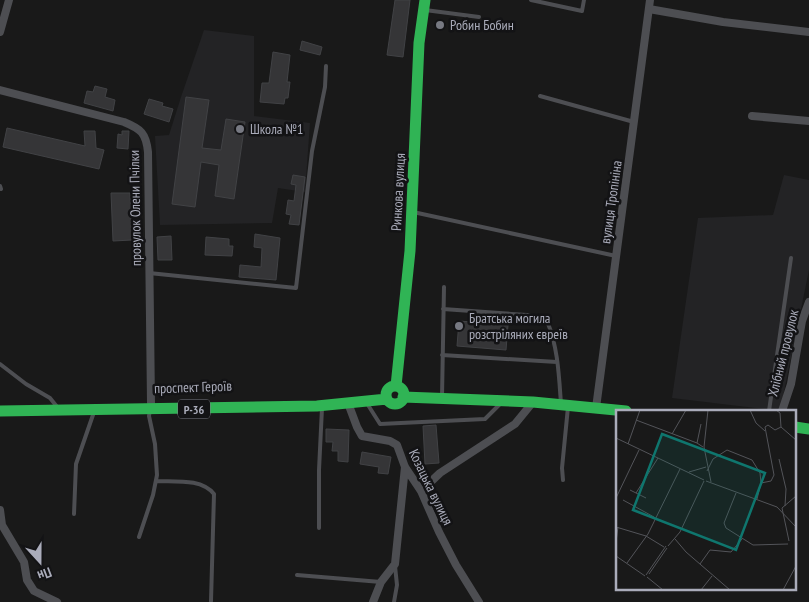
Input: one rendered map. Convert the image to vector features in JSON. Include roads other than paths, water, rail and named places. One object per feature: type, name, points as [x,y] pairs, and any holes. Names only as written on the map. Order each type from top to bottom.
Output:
[{"type":"main road","name":"Ринкова вулиця","points":[[390,392],[410,251],[419,43],[424,5]]},
{"type":"main road","name":"Р-36","points":[[390,392],[390,403],[396,404],[404,398],[442,399]]},
{"type":"main road","name":"проспект Героїв","points":[[0,411],[57,407],[348,404],[367,403],[390,392]]},
{"type":"main road","name":"проспект Героїв","points":[[0,404],[95,409],[346,397],[390,392]]},
{"type":"main road","points":[[442,399],[504,400],[616,410]]},
{"type":"main road","points":[[796,428],[809,428]]},
{"type":"street","points":[[0,32],[9,0]]},
{"type":"street","name":"вулиця Тропініна","points":[[596,408],[650,0]]},
{"type":"street","points":[[649,9],[723,22],[809,32]]},
{"type":"street","name":"провулок Олени Пчілки","points":[[0,90],[124,122],[137,128],[147,141],[150,407]]},
{"type":"street","points":[[752,116],[809,120]]},
{"type":"street","name":"Хлібний провулок","points":[[782,410],[791,384],[802,320],[809,302]]},
{"type":"street","points":[[421,491],[440,473],[515,424],[533,402]]},
{"type":"street","name":"Козацька вулиця","points":[[348,404],[362,436],[397,445],[404,467],[421,491],[438,532],[477,601]]},
{"type":"street","points":[[373,602],[381,582],[395,564],[404,467]]},
{"type":"street","points":[[0,510],[1,525],[16,546],[24,562],[27,580],[34,591],[42,598],[57,602]]},
{"type":"lane","points":[[531,0],[582,11],[584,0]]},
{"type":"lane","points":[[424,5],[480,16]]},
{"type":"lane","points":[[149,273],[166,273],[296,288],[312,152],[325,87],[326,66]]},
{"type":"lane","points":[[540,96],[634,122]]},
{"type":"lane","points":[[413,212],[616,256]]},
{"type":"lane","points":[[768,410],[791,258]]},
{"type":"lane","points":[[442,399],[444,287]]},
{"type":"lane","points":[[443,309],[527,315],[546,321],[552,334],[564,404],[563,480]]},
{"type":"lane","points":[[442,355],[557,362]]},
{"type":"lane","points":[[0,364],[26,384],[50,398],[57,407]]},
{"type":"lane","points":[[367,403],[380,424],[485,419],[504,400]]},
{"type":"lane","points":[[319,528],[322,405]]},
{"type":"lane","points":[[138,537],[153,495],[157,475],[155,444],[149,416],[150,407]]},
{"type":"lane","points":[[74,514],[76,464],[95,409]]},
{"type":"lane","points":[[156,481],[198,483],[209,487],[214,494],[211,602]]},
{"type":"lane","points":[[394,602],[397,585],[395,564]]},
{"type":"lane","points":[[297,575],[381,582]]},
{"type":"place","name":"Робин Бобин","points":[[440,25]]},
{"type":"place","name":"Школа №1","points":[[240,129]]},
{"type":"place","name":"Братська могила розстріляних євреїв","points":[[459,326]]}]
